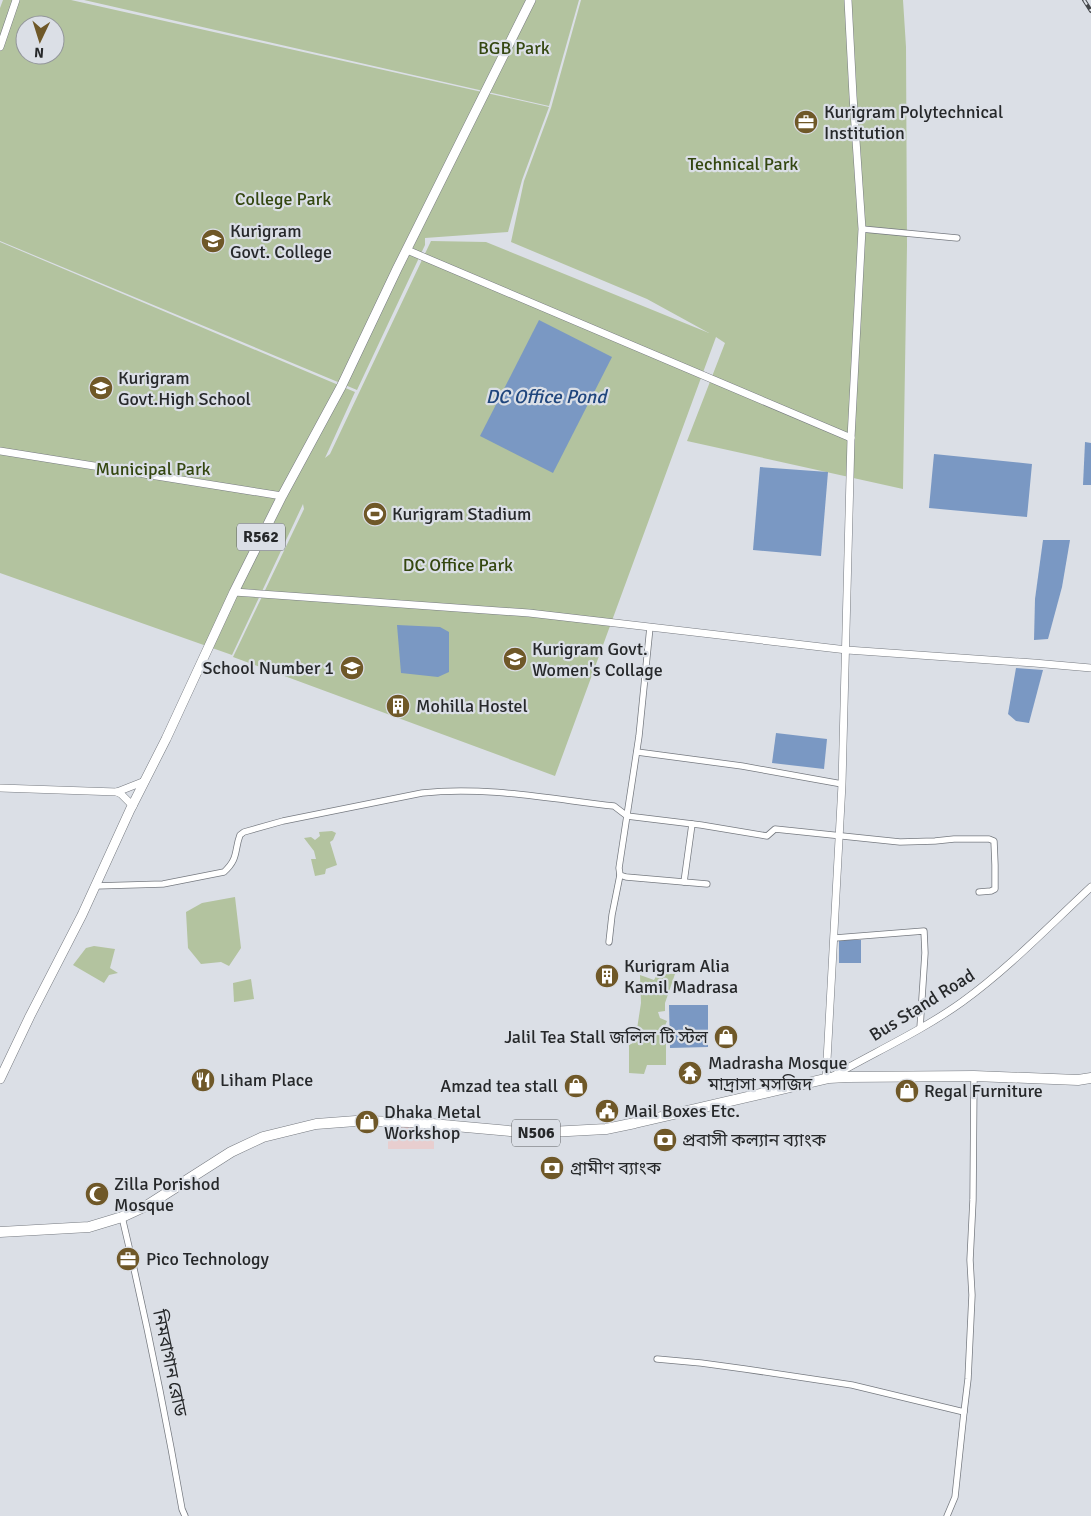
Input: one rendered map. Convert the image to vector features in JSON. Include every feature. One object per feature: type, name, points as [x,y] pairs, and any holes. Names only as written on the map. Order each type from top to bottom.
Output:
[{"type":"highway","name":"N506","points":[[0,1232],[89,1226],[122,1217],[148,1205],[231,1152],[263,1137],[316,1124],[356,1121],[410,1122],[531,1133],[606,1129],[828,1078],[847,1076],[974,1076],[1078,1080],[1091,1078]]},
{"type":"main road","name":"R562","points":[[0,1079],[96,886],[234,592],[282,496],[341,387],[532,0]]},
{"type":"street","points":[[0,47],[16,0]]},
{"type":"street","points":[[828,1078],[847,650],[851,438],[862,229],[848,0]]},
{"type":"street","points":[[862,229],[957,238]]},
{"type":"street","points":[[407,250],[851,438]]},
{"type":"street","points":[[0,451],[282,496]]},
{"type":"street","points":[[234,592],[528,613],[847,650],[1091,668]]},
{"type":"street","points":[[609,942],[637,752],[650,627]]},
{"type":"street","points":[[637,752],[742,766],[842,784]]},
{"type":"street","points":[[0,788],[117,792],[145,781]]},
{"type":"street","points":[[96,886],[163,884],[224,872],[231,866],[240,835],[244,832],[283,821],[422,792],[451,791],[516,794],[614,806],[628,816],[767,836],[775,829],[900,842],[989,839],[994,841],[995,889],[979,892]]},
{"type":"street","points":[[117,792],[133,806]]},
{"type":"street","points":[[682,882],[692,824]]},
{"type":"street","points":[[620,875],[707,884]]},
{"type":"street","name":"Bus Stand Road","points":[[828,1078],[920,1028],[960,1003],[982,987],[1091,887]]},
{"type":"street","points":[[835,938],[924,931],[925,953],[920,1028]]},
{"type":"street","points":[[947,1516],[955,1497],[968,1379],[972,1295],[970,1260],[973,1200],[974,1076]]},
{"type":"street","name":"নিমবাগান রোড","points":[[122,1217],[144,1310],[182,1509],[186,1516]]},
{"type":"street","points":[[657,1359],[745,1368],[852,1385],[964,1412]]},
{"type":"shaded area","points":[[388,1127],[434,1127],[434,1149],[388,1149]]},
{"type":"green space","name":"College Park","points":[[3,0],[71,0],[549,107],[522,180],[508,232],[425,238],[425,245],[357,390],[0,241],[0,8]]},
{"type":"green space","name":"BGB Park","points":[[84,0],[579,0],[549,106]]},
{"type":"green space","points":[[581,0],[903,0],[906,47],[907,246],[903,489],[687,441],[725,343],[716,337],[555,776],[233,657],[304,509],[303,504],[232,655],[0,573],[0,242],[355,392],[325,458],[330,454],[431,241],[486,242],[709,333],[647,299],[511,242],[524,181],[551,108]]},
{"type":"green space","points":[[332,831],[336,833],[330,842],[337,865],[326,869],[325,874],[315,876],[311,859],[316,859],[314,851],[304,838],[311,837],[315,840],[320,836],[319,832]]},
{"type":"green space","points":[[235,897],[241,948],[229,966],[221,962],[201,964],[188,948],[186,912],[202,903]]},
{"type":"green space","points":[[94,946],[115,949],[110,968],[118,973],[109,975],[104,983],[73,965],[86,948]]},
{"type":"green space","points":[[658,973],[675,974],[665,1003],[665,1011],[658,1012],[660,1018],[667,1021],[664,1028],[666,1032],[666,1065],[647,1065],[644,1074],[629,1073],[629,1045],[635,1042],[641,1003],[640,975],[654,980]]},
{"type":"green space","points":[[251,979],[254,999],[234,1002],[233,983]]},
{"type":"water","name":"DC Office Pond","points":[[539,320],[612,357],[553,473],[480,436]]},
{"type":"water","points":[[1085,442],[1091,443],[1091,485],[1083,485]]},
{"type":"water","points":[[934,454],[1032,464],[1027,517],[929,508]]},
{"type":"water","points":[[760,467],[828,472],[821,556],[753,550]]},
{"type":"water","points":[[1043,540],[1070,540],[1062,587],[1048,639],[1034,640],[1035,599]]},
{"type":"water","points":[[397,625],[440,627],[449,632],[449,672],[438,677],[401,673]]},
{"type":"water","points":[[1016,668],[1043,670],[1029,723],[1016,721],[1008,714]]},
{"type":"water","points":[[776,733],[827,739],[824,769],[772,763]]},
{"type":"water","points":[[839,940],[861,940],[861,963],[839,963]]},
{"type":"water","points":[[669,1005],[708,1005],[708,1047],[670,1048]]},
{"type":"railway","points":[[1084,0],[1091,11]]},
{"type":"place","name":"Kurigram Polytechnical Institution","points":[[806,122]]},
{"type":"place","name":"Kurigram Govt. College","points":[[213,241]]},
{"type":"place","name":"Kurigram Govt.High School","points":[[101,388]]},
{"type":"place","name":"Kurigram Stadium","points":[[375,514]]},
{"type":"place","name":"Kurigram Govt. Women's Collage","points":[[515,659]]},
{"type":"place","name":"School Number 1","points":[[352,668]]},
{"type":"place","name":"Mohilla Hostel","points":[[398,706]]},
{"type":"place","name":"Kurigram Alia Kamil Madrasa","points":[[607,976]]},
{"type":"place","name":"Jalil Tea Stall জলিল টি স্টল","points":[[726,1037]]},
{"type":"place","name":"Madrasha Mosque মাদ্রাসা মসজিদ","points":[[690,1073]]},
{"type":"place","name":"Liham Place","points":[[203,1080]]},
{"type":"place","name":"Amzad tea stall","points":[[576,1086]]},
{"type":"place","name":"Regal Furniture","points":[[907,1091]]},
{"type":"place","name":"Mail Boxes Etc.","points":[[607,1111]]},
{"type":"place","name":"Dhaka Metal Workshop","points":[[367,1122]]},
{"type":"place","name":"প্রবাসী কল্যান ব্যাংক","points":[[665,1140]]},
{"type":"place","name":"গ্রামীণ ব্যাংক","points":[[552,1168]]},
{"type":"place","name":"Zilla Porishod Mosque","points":[[97,1194]]},
{"type":"place","name":"Pico Technology","points":[[128,1259]]},
{"type":"park label","name":"Technical Park","points":[[743,164]]},
{"type":"park label","name":"Municipal Park","points":[[153,469]]},
{"type":"park label","name":"DC Office Park","points":[[458,565]]}]
